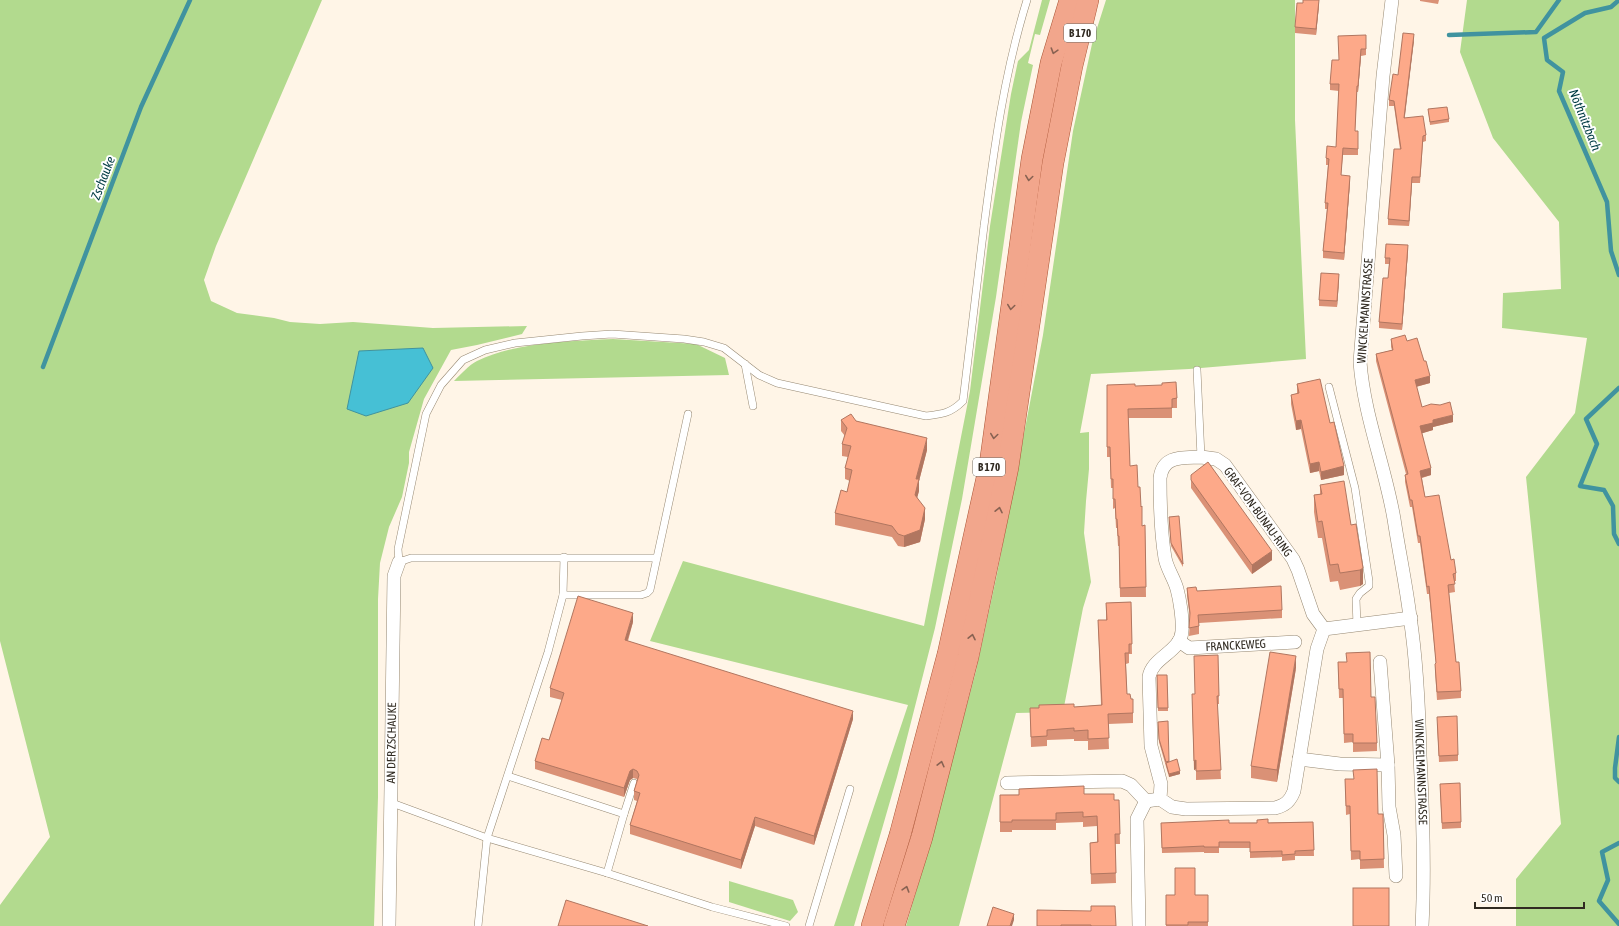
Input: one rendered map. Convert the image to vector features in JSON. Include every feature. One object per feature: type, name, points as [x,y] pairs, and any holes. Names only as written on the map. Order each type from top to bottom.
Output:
[{"type":"main road","name":"B 170","points":[[872,926],[900,835],[948,654],[990,464],[1032,159],[1051,62],[1070,0]]},
{"type":"main road","name":"B 170","points":[[894,926],[922,837],[968,658],[1008,467],[1053,163],[1072,66],[1088,0]]},
{"type":"street","name":"WINCKELMANNSTRASSE","points":[[1392,0],[1383,76],[1360,362],[1366,403],[1393,510],[1410,618],[1419,721],[1424,884],[1422,926]]},
{"type":"street","name":"GRAF-VON-BÜNAU-RING","points":[[1179,641],[1182,632],[1179,597],[1165,557],[1160,478],[1161,471],[1166,463],[1171,460],[1200,456],[1216,459],[1225,465],[1286,548],[1298,570],[1313,614],[1324,629]]},
{"type":"street","name":"AN DER ZSCHAUKE","points":[[389,926],[392,803],[394,576],[399,562]]},
{"type":"street","points":[[1146,801],[1160,799],[1172,806],[1186,809],[1275,808],[1283,806],[1290,800],[1294,791],[1317,649],[1324,629],[1410,618]]},
{"type":"street","points":[[1160,799],[1161,784],[1151,746],[1149,677],[1153,666],[1179,641]]},
{"type":"street","name":"FRANCKEWEG","points":[[1179,641],[1189,648],[1295,642]]},
{"type":"street","points":[[1380,662],[1388,765],[1389,807],[1394,836],[1396,876]]},
{"type":"street","points":[[1299,759],[1340,764],[1388,765]]},
{"type":"street","points":[[1007,783],[1122,781],[1131,784],[1146,801]]},
{"type":"street","points":[[1139,926],[1137,819],[1146,801]]},
{"type":"lane","points":[[656,558],[411,558],[399,562],[398,549],[426,414],[441,385],[463,360],[485,350],[515,343],[612,334],[684,339],[704,342],[724,348],[759,375],[777,383],[926,416],[942,414],[955,409],[963,401],[995,143],[1004,89],[1016,35],[1027,0]]},
{"type":"lane","points":[[745,364],[753,406]]},
{"type":"lane","points":[[1197,370],[1200,456]]},
{"type":"lane","points":[[1329,387],[1355,488],[1369,581],[1368,586],[1356,599],[1357,625]]},
{"type":"lane","points":[[563,595],[641,595],[647,594],[650,590],[688,414]]},
{"type":"lane","points":[[478,926],[487,838],[548,652],[563,595],[564,557]]},
{"type":"lane","points":[[508,776],[624,814]]},
{"type":"lane","points":[[607,873],[634,783]]},
{"type":"lane","points":[[809,926],[850,789]]},
{"type":"lane","points":[[392,803],[487,838],[607,873],[712,907],[786,926]]},
{"type":"green space","points":[[0,0],[322,0],[216,246],[204,280],[211,301],[237,313],[274,318],[290,322],[320,324],[353,322],[433,328],[527,326],[522,334],[451,350],[424,399],[409,452],[409,463],[402,497],[389,527],[380,563],[378,599],[378,797],[374,926],[0,926],[0,905],[50,837],[0,641]]},
{"type":"green space","points":[[1042,0],[1050,0],[1040,35],[1035,34],[1028,63],[1033,65],[1021,122],[996,297],[962,499],[935,628],[897,777],[854,926],[834,926],[908,705],[650,641],[683,561],[924,626],[970,391],[990,226],[1011,94],[1018,61],[1029,50]]},
{"type":"green space","points":[[1106,0],[1295,0],[1295,120],[1306,359],[1189,369],[1091,374],[1080,433],[1089,432],[1089,469],[1084,533],[1091,582],[1083,608],[1063,712],[1016,713],[959,926],[906,926],[926,858],[976,671],[997,574],[1043,335],[1073,131],[1092,44]]},
{"type":"green space","points":[[1467,0],[1619,0],[1619,926],[1516,926],[1516,879],[1561,824],[1526,477],[1575,413],[1587,338],[1502,328],[1503,293],[1561,289],[1559,222],[1493,138],[1460,52]]},
{"type":"green space","points":[[613,339],[696,344],[725,358],[729,375],[454,381],[468,367],[477,361],[509,350],[544,344]]},
{"type":"green space","points":[[729,881],[793,900],[798,912],[790,921],[729,902]]},
{"type":"water","points":[[423,348],[433,368],[408,403],[366,416],[347,409],[359,351]]},
{"type":"building","points":[[1303,0],[1319,0],[1316,29],[1295,27],[1297,3],[1303,3]]},
{"type":"building","points":[[1403,33],[1414,34],[1404,118],[1423,116],[1426,135],[1423,136],[1420,177],[1412,177],[1409,221],[1388,219],[1394,149],[1401,149],[1394,101],[1389,100],[1393,74],[1398,75]]},
{"type":"building","points":[[1366,35],[1366,49],[1361,49],[1357,86],[1355,131],[1358,131],[1358,149],[1343,148],[1341,175],[1350,176],[1344,253],[1323,251],[1328,203],[1325,203],[1329,159],[1326,158],[1327,146],[1336,147],[1339,84],[1330,84],[1332,60],[1339,60],[1338,36]]},
{"type":"building","points":[[1447,107],[1449,119],[1430,122],[1428,109]]},
{"type":"building","points":[[1386,244],[1408,245],[1402,324],[1379,322],[1383,278],[1388,278],[1390,258],[1385,258]]},
{"type":"building","points":[[1321,273],[1339,274],[1337,301],[1319,300]]},
{"type":"building","points":[[1405,335],[1407,341],[1417,338],[1430,376],[1415,380],[1422,407],[1431,404],[1440,405],[1450,402],[1453,415],[1433,420],[1433,423],[1420,426],[1431,468],[1420,471],[1425,497],[1439,495],[1451,560],[1454,559],[1456,573],[1453,574],[1455,584],[1448,585],[1456,662],[1459,662],[1461,691],[1437,692],[1429,586],[1427,587],[1420,536],[1418,536],[1412,500],[1410,500],[1405,475],[1408,474],[1376,354],[1393,350],[1391,339]]},
{"type":"building","points":[[1320,379],[1330,423],[1334,422],[1344,466],[1321,472],[1319,462],[1310,464],[1301,420],[1296,421],[1291,395],[1299,393],[1297,384]]},
{"type":"building","points":[[1176,382],[1177,398],[1172,399],[1172,408],[1128,409],[1130,466],[1137,465],[1138,487],[1140,487],[1141,507],[1142,506],[1142,526],[1145,525],[1146,587],[1120,588],[1119,536],[1115,499],[1113,499],[1110,447],[1107,447],[1107,385],[1162,385],[1162,383]]},
{"type":"building","points":[[851,414],[856,421],[927,438],[916,479],[919,479],[915,495],[925,508],[920,530],[904,536],[898,534],[892,526],[835,513],[841,490],[847,492],[852,470],[845,468],[851,446],[842,444],[847,428],[841,420]]},
{"type":"building","points":[[1208,462],[1272,551],[1252,565],[1191,480],[1191,475]]},
{"type":"building","points":[[1344,481],[1351,525],[1356,524],[1363,568],[1360,570],[1340,573],[1338,564],[1330,565],[1322,521],[1318,522],[1314,495],[1322,494],[1320,485]]},
{"type":"building","points":[[1179,516],[1183,564],[1171,543],[1169,517]]},
{"type":"building","points":[[1281,586],[1282,610],[1198,615],[1199,626],[1189,628],[1190,613],[1187,588],[1196,587],[1197,591]]},
{"type":"building","points":[[578,596],[633,613],[625,640],[853,711],[814,836],[755,817],[741,860],[630,825],[640,793],[634,791],[639,775],[637,771],[633,769],[630,771],[624,788],[535,761],[542,738],[549,740],[564,693],[550,688]]},
{"type":"building","points":[[1131,602],[1132,644],[1129,644],[1129,653],[1125,653],[1127,694],[1130,694],[1131,699],[1133,699],[1133,713],[1108,714],[1109,738],[1088,739],[1088,730],[1074,731],[1074,728],[1047,730],[1047,736],[1031,737],[1030,708],[1039,708],[1039,705],[1074,704],[1074,707],[1102,705],[1098,620],[1107,620],[1106,603]]},
{"type":"building","points":[[1270,652],[1296,656],[1277,770],[1251,766]]},
{"type":"building","points":[[1370,652],[1371,697],[1375,697],[1377,743],[1353,743],[1353,734],[1344,734],[1343,689],[1339,689],[1338,662],[1347,662],[1346,653]]},
{"type":"building","points":[[1218,655],[1219,696],[1217,696],[1221,770],[1196,771],[1196,760],[1194,761],[1192,694],[1195,694],[1194,656]]},
{"type":"building","points":[[1157,675],[1167,675],[1168,708],[1158,708]]},
{"type":"building","points":[[1457,716],[1458,755],[1439,756],[1437,717]]},
{"type":"building","points":[[1168,721],[1169,761],[1166,762],[1159,739],[1158,722]]},
{"type":"building","points":[[1177,759],[1180,771],[1169,774],[1166,763]]},
{"type":"building","points":[[1377,769],[1378,814],[1383,814],[1384,859],[1360,860],[1360,851],[1351,851],[1350,806],[1346,806],[1345,779],[1354,779],[1353,770]]},
{"type":"building","points":[[1460,783],[1461,822],[1442,823],[1440,784]]},
{"type":"building","points":[[1084,786],[1084,794],[1114,794],[1114,800],[1119,800],[1120,834],[1115,834],[1116,873],[1091,874],[1090,843],[1098,842],[1097,816],[1083,817],[1083,812],[1056,813],[1056,820],[1012,820],[1012,822],[1000,822],[1000,795],[1019,795],[1019,789]]},
{"type":"building","points":[[1268,819],[1268,823],[1313,822],[1314,850],[1295,851],[1295,854],[1282,855],[1282,851],[1250,852],[1250,842],[1219,842],[1219,847],[1204,846],[1162,848],[1161,823],[1229,820],[1229,823],[1257,823],[1257,820]]},
{"type":"building","points":[[1175,868],[1195,868],[1195,895],[1208,895],[1208,922],[1188,922],[1188,925],[1166,925],[1166,895],[1175,895]]},
{"type":"building","points":[[1353,888],[1389,888],[1389,926],[1353,926]]},
{"type":"building","points":[[566,900],[648,926],[558,926]]},
{"type":"building","points":[[1091,906],[1115,906],[1116,926],[1037,926],[1037,910],[1091,911]]},
{"type":"building","points":[[993,907],[1014,914],[1010,926],[987,926]]},
{"type":"waterway","name":"Zschauke","points":[[43,367],[141,107],[190,0]]},
{"type":"waterway","points":[[1449,35],[1536,32],[1559,0]]},
{"type":"waterway","name":"Nöthnitzbach","points":[[1619,0],[1611,7],[1585,13],[1544,38],[1547,60],[1563,72],[1559,91],[1607,202],[1611,251],[1619,275]]},
{"type":"waterway","name":"Nöthnitzbach","points":[[1619,388],[1586,419],[1597,444],[1580,486],[1604,490],[1613,506],[1614,534],[1619,544]]},
{"type":"waterway","name":"Nöthnitzbach","points":[[1619,737],[1615,768],[1615,778],[1619,782]]},
{"type":"waterway","name":"Nöthnitzbach","points":[[1619,843],[1602,852],[1608,880],[1599,901],[1619,924]]}]
